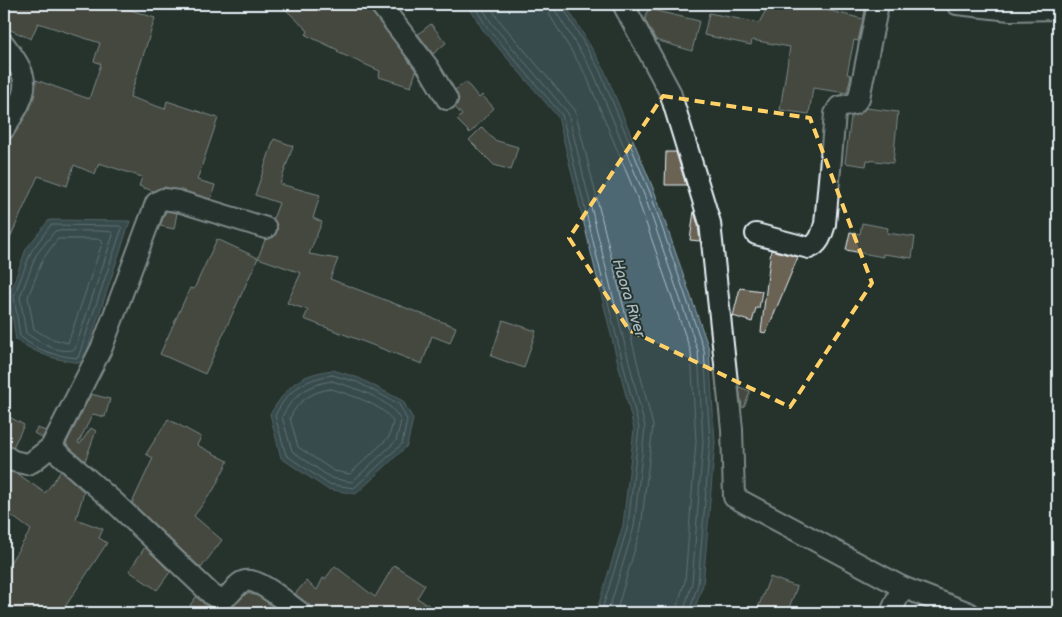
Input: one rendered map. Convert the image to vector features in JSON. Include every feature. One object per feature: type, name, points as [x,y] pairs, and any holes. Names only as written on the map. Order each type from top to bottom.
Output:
[{"type":"street","points":[[380,4],[428,67],[447,99]]},
{"type":"street","points":[[623,4],[670,92],[710,222],[732,429],[734,497],[902,587],[969,613]]},
{"type":"street","points":[[756,234],[809,248],[816,245],[820,239],[826,224],[835,114],[839,107],[854,104],[859,98],[878,4]]},
{"type":"street","points":[[957,4],[1010,10],[1058,9]]},
{"type":"street","points":[[4,44],[20,65],[25,77],[21,99],[4,129]]},
{"type":"street","points":[[4,455],[13,461],[27,464],[51,447],[102,347],[156,203],[163,199],[178,201],[266,228]]},
{"type":"street","points":[[51,447],[113,501],[212,595],[219,599],[225,598],[241,583],[250,580],[259,584],[301,613]]},
{"type":"street","points":[[891,613],[902,587]]},
{"type":"highlighted area","points":[[663,96],[810,118],[872,283],[790,407],[629,330],[569,238]]},
{"type":"water","name":"Haora River","points":[[467,4],[565,4],[603,67],[655,193],[709,349],[715,442],[703,585],[693,613],[596,613],[623,525],[634,429],[558,117],[483,30]]},
{"type":"water","points":[[49,220],[130,221],[83,363],[48,356],[16,340],[9,296],[26,249]]},
{"type":"water","points":[[333,370],[359,378],[403,401],[413,419],[407,446],[356,494],[327,489],[281,458],[270,414],[289,389],[302,378]]},
{"type":"building","points":[[4,4],[113,4],[155,18],[130,97],[165,109],[167,101],[218,118],[197,180],[215,185],[211,199],[165,187],[153,191],[139,186],[142,177],[99,163],[95,174],[74,165],[67,186],[38,176],[4,251],[4,147],[30,109],[36,80],[89,99],[101,64],[94,61],[100,43],[38,23],[31,39],[4,27]]},
{"type":"building","points":[[280,4],[368,5],[416,71],[411,87],[379,77],[380,71],[337,52],[338,50],[306,35],[308,31]]},
{"type":"building","points":[[769,4],[828,4],[827,10],[863,19],[858,41],[854,40],[847,74],[851,75],[847,93],[813,88],[809,114],[780,110],[790,47],[752,40],[751,45],[704,35],[709,13],[759,23]]},
{"type":"building","points":[[648,9],[699,21],[692,51],[656,40],[645,20]]},
{"type":"building","points":[[431,24],[446,43],[433,54],[418,34]]},
{"type":"building","points":[[466,82],[479,98],[482,95],[494,108],[470,133],[457,120],[462,115],[455,107],[459,99],[455,90]]},
{"type":"building","points":[[866,108],[898,112],[893,163],[867,160],[866,166],[845,163],[851,117]]},
{"type":"building","points":[[482,127],[494,140],[518,147],[511,170],[494,165],[469,140]]},
{"type":"building","points":[[274,139],[293,146],[280,184],[320,195],[313,218],[322,222],[309,254],[338,259],[330,279],[456,327],[450,343],[432,336],[422,364],[304,319],[308,310],[287,303],[301,273],[258,258],[265,240],[274,237],[277,231],[277,225],[273,219],[279,203],[255,195]]},
{"type":"building","points":[[666,152],[676,152],[686,185],[665,185]]},
{"type":"building","points":[[166,211],[177,213],[174,229],[160,226]]},
{"type":"building","points":[[694,211],[698,225],[700,241],[690,240]]},
{"type":"building","points":[[862,223],[888,228],[887,233],[915,237],[912,258],[883,254],[883,257],[846,250],[850,232],[860,234]]},
{"type":"building","points":[[217,239],[258,258],[205,374],[160,354],[190,288],[194,289]]},
{"type":"building","points":[[771,250],[798,257],[766,333],[761,332]]},
{"type":"building","points":[[740,288],[762,291],[759,308],[756,308],[752,322],[733,316]]},
{"type":"building","points":[[503,320],[536,331],[524,368],[491,356]]},
{"type":"building","points":[[739,387],[750,391],[744,408],[742,407]]},
{"type":"building","points":[[91,394],[110,399],[105,417],[93,414],[78,443],[80,444],[91,428],[96,431],[85,461],[66,444]]},
{"type":"building","points":[[4,414],[24,425],[13,447],[4,443]]},
{"type":"building","points":[[168,419],[201,437],[197,445],[228,461],[214,489],[194,516],[222,540],[201,568],[132,503],[153,458],[146,454]]},
{"type":"building","points":[[37,428],[46,431],[42,438],[34,433]]},
{"type":"building","points":[[4,469],[18,474],[45,493],[61,471],[84,492],[76,519],[103,529],[99,538],[107,543],[61,613],[4,613],[4,572],[31,530],[4,510]]},
{"type":"building","points":[[145,547],[170,572],[157,590],[129,571]]},
{"type":"building","points":[[394,565],[425,585],[417,598],[441,613],[313,613],[308,604],[295,594],[306,581],[317,590],[323,578],[325,579],[335,566],[375,597]]},
{"type":"building","points":[[770,577],[797,587],[787,613],[756,613]]},
{"type":"building","points":[[247,593],[258,596],[282,613],[201,613],[190,605],[196,597],[207,606],[225,610],[235,605]]}]
